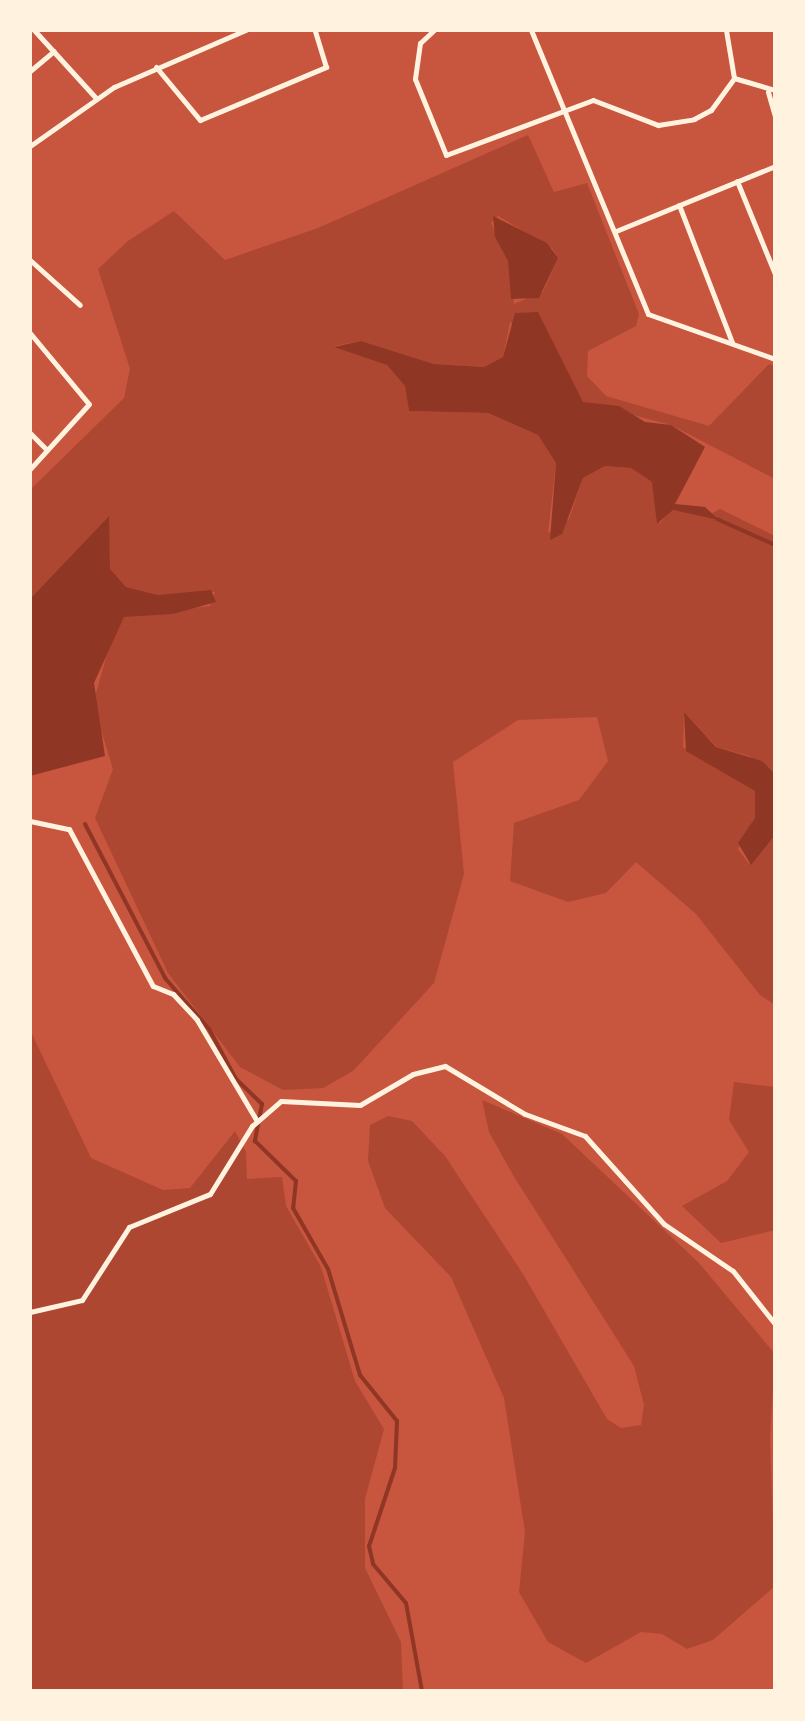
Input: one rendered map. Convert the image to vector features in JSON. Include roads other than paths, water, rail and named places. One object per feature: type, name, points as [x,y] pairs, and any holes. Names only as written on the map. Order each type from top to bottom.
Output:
[{"type":"street","points":[[34,30],[95,97]]},
{"type":"street","points":[[30,146],[95,97],[246,30]]},
{"type":"street","points":[[156,67],[200,120],[326,67],[315,30]]},
{"type":"street","points":[[434,30],[420,42],[415,79],[446,155],[564,106],[593,100],[658,125],[678,124],[711,110],[734,78],[726,30]]},
{"type":"street","points":[[532,30],[648,314],[775,358]]},
{"type":"street","points":[[30,70],[54,52]]},
{"type":"street","points":[[734,78],[772,91],[775,116]]},
{"type":"street","points":[[615,232],[775,166]]},
{"type":"street","points":[[737,181],[775,274]]},
{"type":"street","points":[[679,205],[733,343]]},
{"type":"street","points":[[30,260],[80,305]]},
{"type":"street","points":[[30,334],[88,396],[89,404],[30,469]]},
{"type":"street","points":[[30,432],[47,450]]},
{"type":"street","points":[[30,821],[69,829],[154,986],[173,994],[197,1020],[257,1121]]},
{"type":"street","points":[[30,1312],[82,1300],[129,1228],[210,1194],[257,1121],[291,1097],[360,1104],[412,1074],[445,1066],[525,1114],[585,1136],[664,1224],[754,1292],[775,1324]]},
{"type":"waterway","points":[[717,519],[775,545]]},
{"type":"waterway","points":[[85,824],[165,978],[209,1029],[236,1079],[262,1104],[255,1141],[296,1181],[293,1208],[328,1269],[360,1375],[397,1421],[395,1468],[369,1546],[373,1564],[406,1603],[422,1691]]}]
